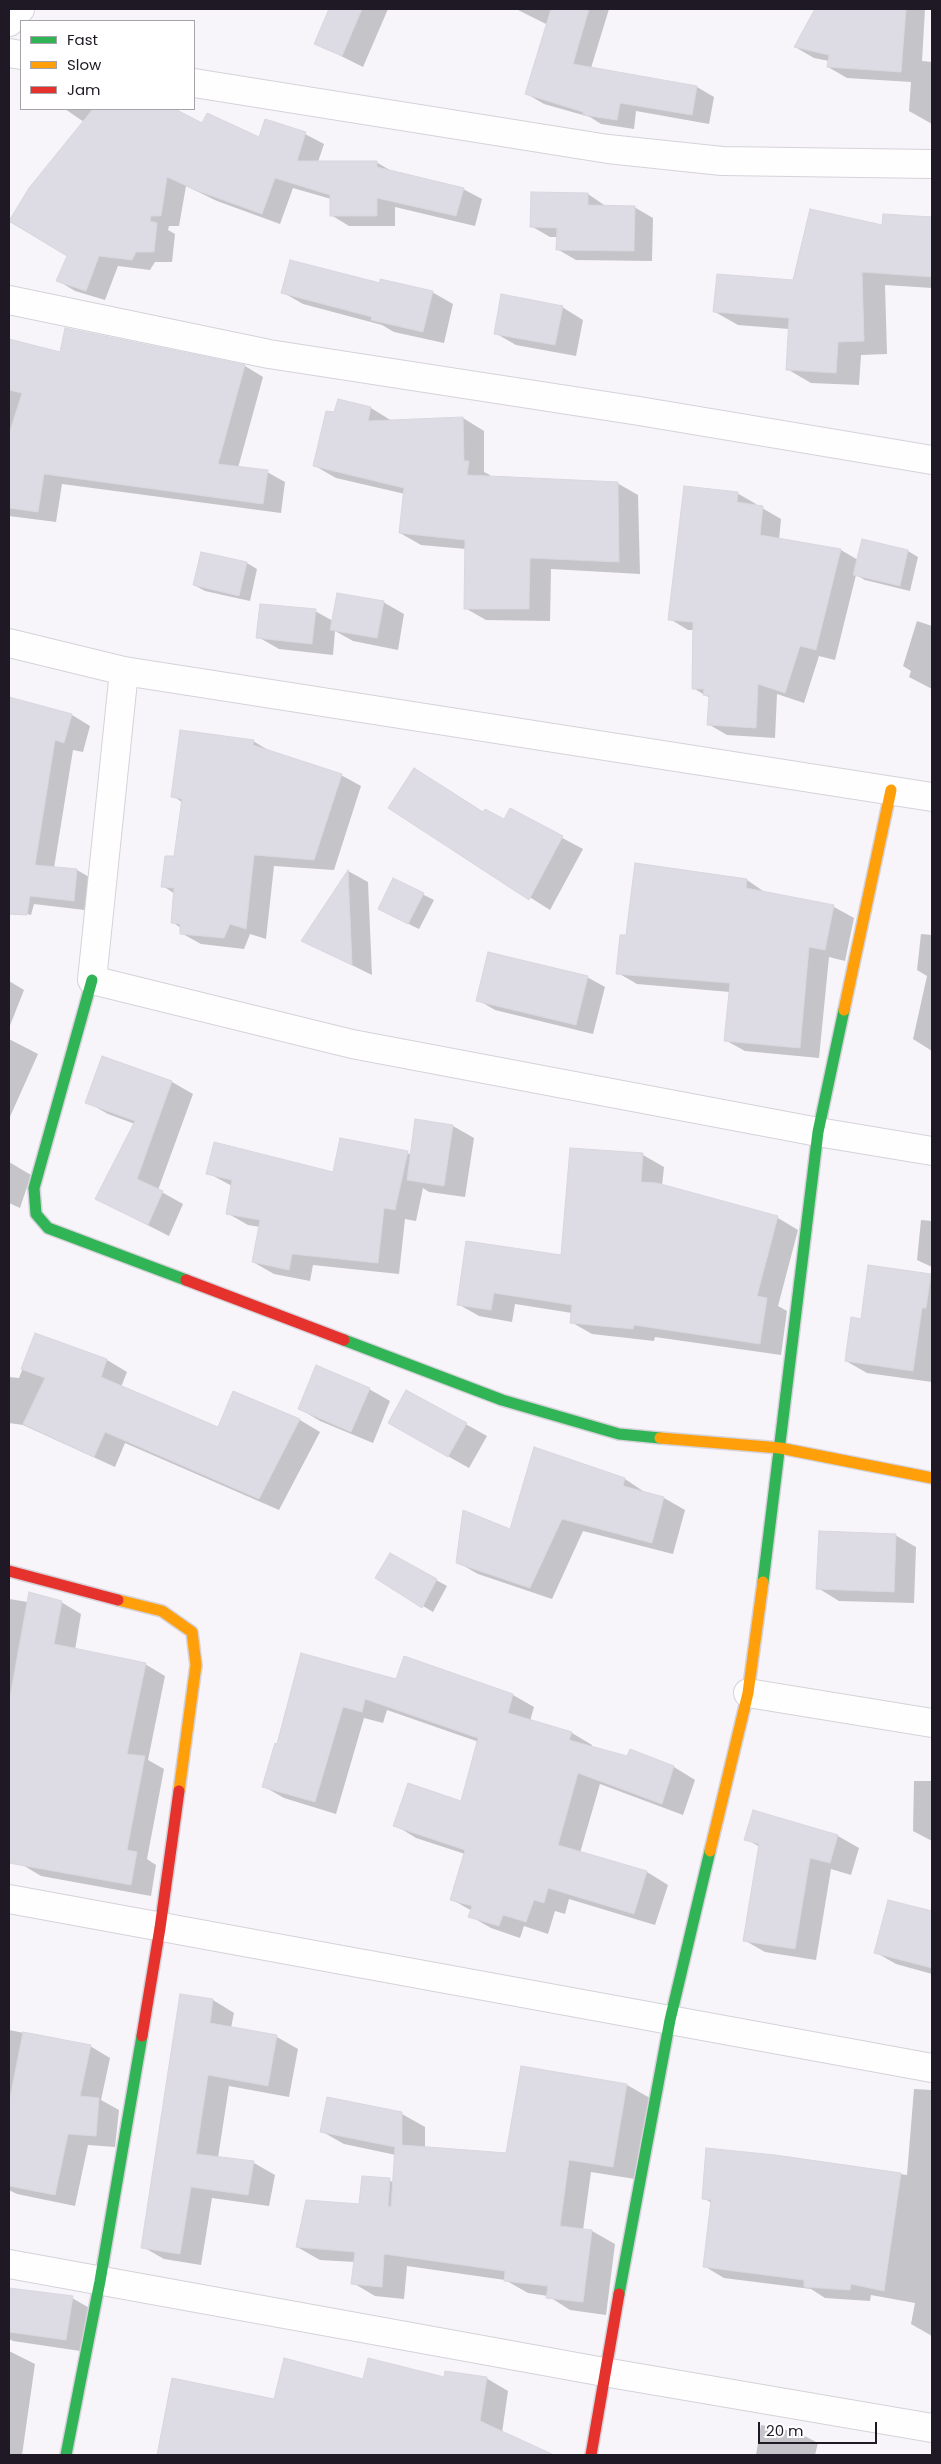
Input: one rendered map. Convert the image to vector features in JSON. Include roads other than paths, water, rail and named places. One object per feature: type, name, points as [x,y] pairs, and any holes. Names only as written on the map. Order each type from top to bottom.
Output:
[{"type":"street","points":[[9,22],[20,9]]},
{"type":"street","points":[[195,83],[608,150],[722,161],[932,164]]},
{"type":"street","points":[[9,300],[269,354],[639,411],[932,460]]},
{"type":"street","points":[[9,644],[124,671],[932,796]]},
{"type":"street","points":[[124,671],[92,980],[34,1188],[36,1214],[48,1228],[502,1400],[619,1434],[780,1448],[932,1478]]},
{"type":"street","points":[[591,2455],[604,2372],[670,2020],[748,1694],[818,1132],[891,790]]},
{"type":"street","points":[[92,980],[352,1044],[818,1132],[932,1151]]},
{"type":"street","points":[[9,1571],[162,1611],[192,1632],[196,1665],[160,1928],[100,2281],[66,2455]]},
{"type":"street","points":[[748,1694],[932,1722]]},
{"type":"street","points":[[9,1899],[932,2068]]},
{"type":"street","points":[[9,2264],[604,2372],[932,2428]]}]
